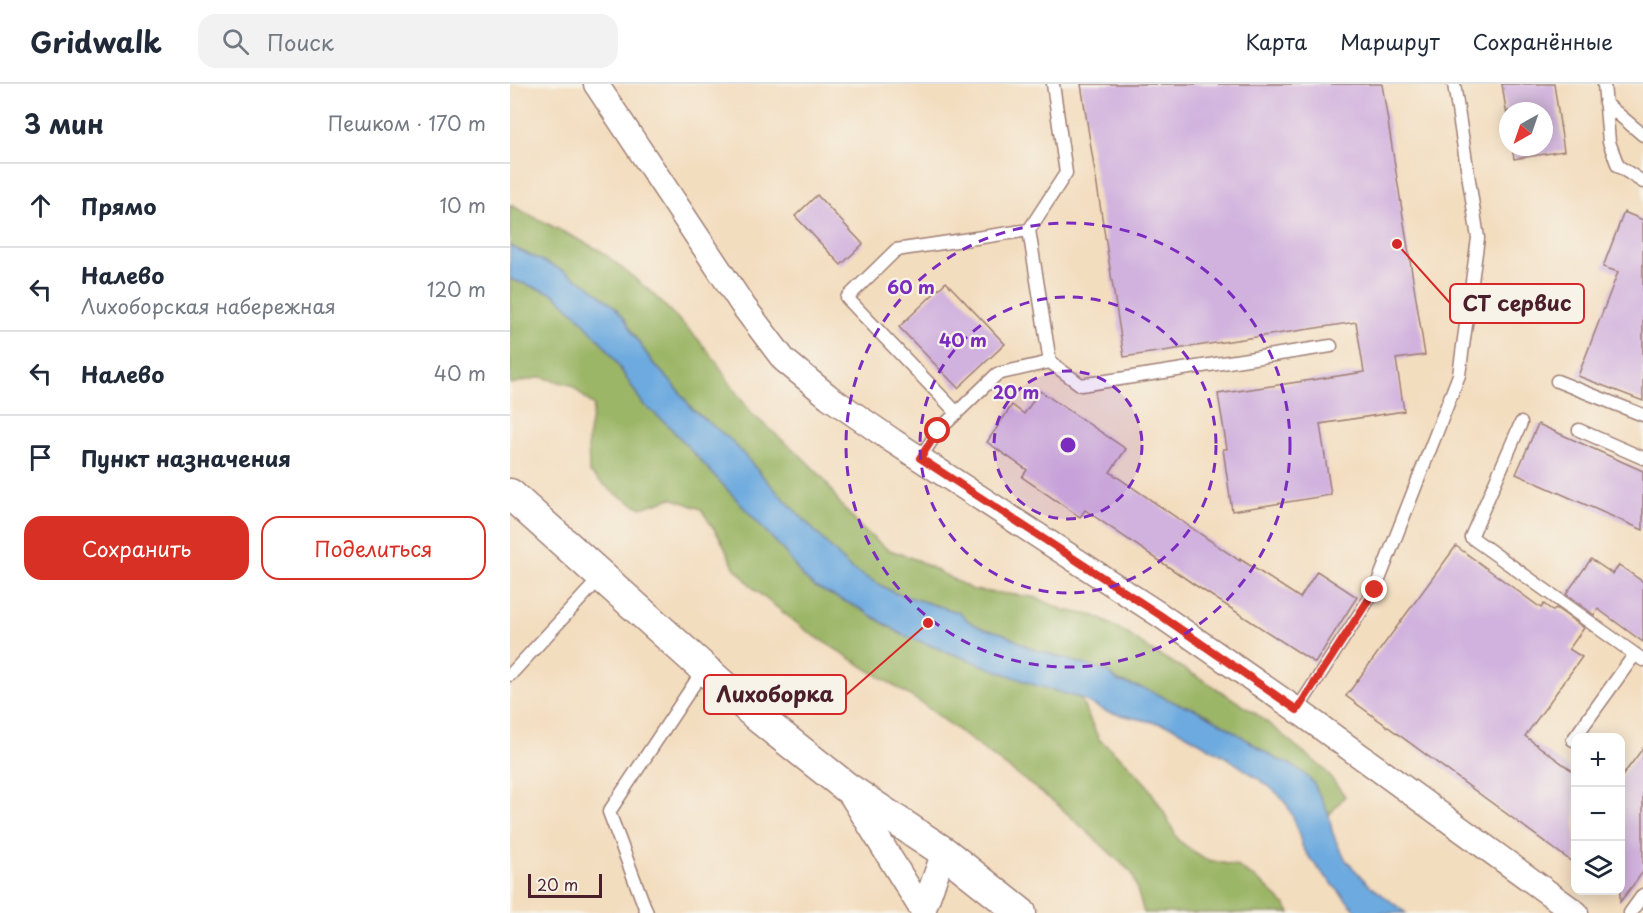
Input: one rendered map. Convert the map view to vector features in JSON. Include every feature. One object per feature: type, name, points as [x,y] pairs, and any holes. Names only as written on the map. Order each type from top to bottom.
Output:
[{"type":"street","points":[[596,84],[744,307],[784,360],[829,397],[1160,615],[1297,710],[1576,913]]},
{"type":"street","points":[[512,500],[759,718],[846,787],[944,852],[1021,913]]},
{"type":"street","points":[[846,787],[923,912]]},
{"type":"street","points":[[923,912],[944,852]]},
{"type":"lane","points":[[1053,84],[1066,173],[1029,230],[1050,362],[1081,385],[1331,346]]},
{"type":"lane","points":[[1297,710],[1375,590],[1459,375],[1478,238],[1455,84]]},
{"type":"lane","points":[[1604,84],[1608,142],[1618,166],[1643,182]]},
{"type":"lane","points":[[1605,103],[1643,135]]},
{"type":"lane","points":[[957,412],[847,298],[896,250],[1029,230]]},
{"type":"lane","points":[[920,458],[938,431],[997,374],[1050,362]]},
{"type":"lane","points":[[1557,381],[1643,415]]},
{"type":"lane","points":[[1521,423],[1471,537],[1639,657],[1579,733]]},
{"type":"lane","points":[[1579,430],[1643,458]]},
{"type":"lane","points":[[510,675],[601,577]]},
{"type":"lane","points":[[647,913],[609,812],[704,669]]},
{"type":"lane","points":[[1630,913],[1643,895]]},
{"type":"green space","points":[[510,205],[601,251],[650,291],[696,337],[716,361],[752,414],[823,478],[841,505],[862,529],[887,549],[917,560],[973,590],[1034,597],[1064,610],[1095,616],[1125,632],[1150,650],[1205,681],[1258,715],[1324,769],[1345,796],[1329,815],[1314,784],[1290,764],[1276,759],[1208,715],[1148,690],[1118,681],[1106,671],[1030,648],[1002,633],[971,623],[958,612],[895,593],[851,569],[732,441],[693,410],[675,386],[653,363],[625,319],[562,270],[510,246]]},
{"type":"green space","points":[[510,279],[554,294],[578,316],[609,351],[643,404],[667,424],[784,551],[803,577],[815,587],[859,608],[903,635],[1035,685],[1080,698],[1099,739],[1127,763],[1147,785],[1178,840],[1204,859],[1237,866],[1262,883],[1285,905],[1290,913],[1144,913],[1132,873],[1059,806],[920,702],[808,632],[756,591],[734,567],[720,538],[701,509],[672,498],[641,508],[614,493],[589,472],[588,439],[594,406],[571,385],[541,377],[510,384]]},
{"type":"water","points":[[510,246],[590,286],[615,307],[653,363],[675,386],[693,410],[732,441],[851,569],[895,593],[958,612],[971,623],[1002,633],[1030,648],[1106,671],[1118,681],[1193,708],[1221,723],[1276,759],[1290,764],[1304,773],[1314,784],[1329,815],[1338,846],[1346,860],[1367,883],[1406,913],[1358,913],[1303,848],[1294,819],[1278,794],[1226,757],[1171,726],[1107,712],[1080,698],[1035,685],[903,635],[859,608],[815,587],[803,577],[784,551],[667,424],[643,404],[609,351],[578,316],[554,294],[510,279]]},
{"type":"building","points":[[1081,84],[1382,84],[1425,355],[1396,359],[1404,411],[1320,424],[1331,495],[1232,511],[1223,449],[1227,449],[1218,394],[1364,372],[1356,322],[1124,357]]},
{"type":"building","points":[[1502,84],[1554,84],[1564,151],[1553,153],[1553,102],[1505,102]]},
{"type":"building","points":[[1514,156],[1533,156],[1514,159]]},
{"type":"building","points":[[817,195],[863,244],[841,265],[795,216]]},
{"type":"building","points":[[1624,212],[1643,220],[1643,401],[1578,376],[1618,272],[1603,267]]},
{"type":"building","points":[[946,282],[1005,344],[958,388],[899,327]]},
{"type":"building","points":[[1040,391],[1126,449],[1110,472],[1240,561],[1240,559],[1300,598],[1317,571],[1357,597],[1315,663],[1085,510],[1080,517],[1022,477],[1027,470],[987,442],[1012,405],[1024,414]]},
{"type":"building","points":[[1538,424],[1643,471],[1643,530],[1516,474]]},
{"type":"building","points":[[1456,546],[1541,608],[1544,604],[1553,611],[1556,608],[1584,628],[1569,649],[1582,657],[1525,736],[1571,770],[1571,861],[1346,696]]},
{"type":"building","points":[[1591,559],[1613,574],[1619,565],[1643,582],[1643,642],[1598,609],[1594,615],[1566,594]]},
{"type":"building","points":[[1643,748],[1643,872],[1620,902],[1620,895],[1625,895],[1625,772]]},
{"type":"place","name":"СТ сервис","points":[[1397,244]]},
{"type":"place","name":"Лихоборка","points":[[928,623]]},
{"type":"route","points":[[938,431],[920,458],[1160,615],[1297,710],[1375,590]]}]
